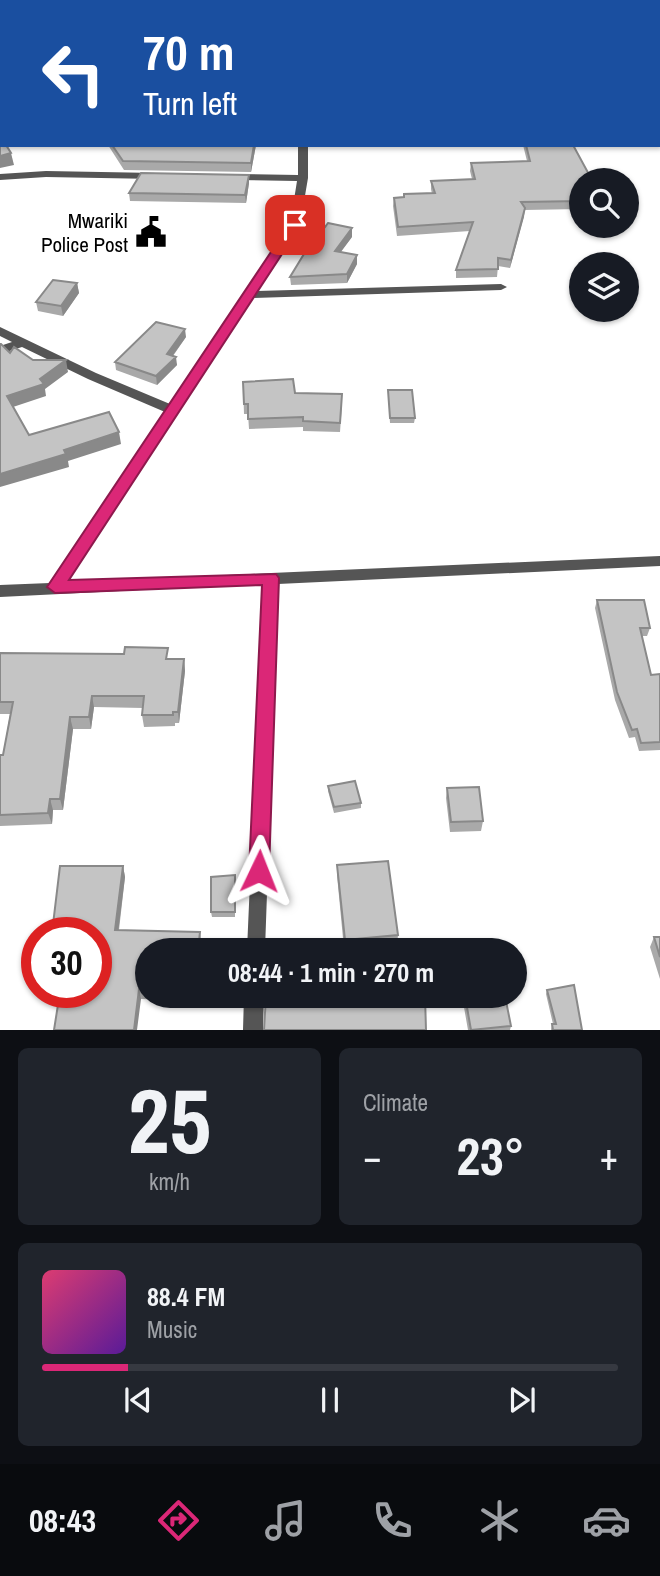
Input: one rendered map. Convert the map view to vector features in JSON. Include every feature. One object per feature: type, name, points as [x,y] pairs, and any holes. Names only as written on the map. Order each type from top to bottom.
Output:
[{"type":"street","points":[[55,587],[295,225],[303,178],[303,147]]},
{"type":"street","points":[[0,177],[46,174],[167,176]]},
{"type":"street","points":[[222,177],[303,178]]},
{"type":"street","points":[[248,295],[501,287]]},
{"type":"street","points":[[0,331],[172,411]]},
{"type":"street","points":[[0,350],[24,342]]},
{"type":"street","points":[[0,591],[660,561]]},
{"type":"street","points":[[256,938],[271,578]]},
{"type":"street","points":[[253,1030],[254,1008]]},
{"type":"building","points":[[0,147],[7,147],[11,153],[0,156]]},
{"type":"building","points":[[113,147],[254,147],[251,163],[123,161]]},
{"type":"building","points":[[526,147],[574,147],[585,168],[569,168],[569,201],[521,202],[525,208],[511,260],[498,258],[498,269],[456,270],[473,222],[398,227],[394,198],[404,197],[404,194],[435,193],[431,181],[475,179],[471,163],[530,161]]},
{"type":"building","points":[[141,173],[249,175],[245,195],[129,193]]},
{"type":"building","points":[[328,223],[352,228],[335,251],[357,255],[347,274],[290,277],[321,226],[325,227]]},
{"type":"building","points":[[53,280],[77,283],[61,306],[36,302]]},
{"type":"building","points":[[156,322],[185,329],[167,354],[176,357],[156,376],[115,362]]},
{"type":"building","points":[[0,344],[10,353],[14,347],[33,360],[66,360],[40,379],[44,384],[7,396],[29,435],[109,412],[119,432],[64,450],[66,454],[0,474]]},
{"type":"building","points":[[293,379],[295,393],[342,394],[340,423],[303,421],[303,417],[248,419],[243,382]]},
{"type":"building","points":[[388,390],[412,390],[415,418],[390,418]]},
{"type":"building","points":[[597,600],[644,600],[650,628],[640,628],[651,675],[660,674],[660,742],[641,743],[637,729],[632,730],[617,692]]},
{"type":"building","points":[[125,647],[168,648],[166,659],[184,659],[178,712],[173,712],[173,715],[142,715],[144,696],[92,696],[89,717],[70,717],[60,799],[50,799],[48,813],[0,815],[0,755],[3,755],[13,702],[0,702],[0,653],[124,654]]},
{"type":"building","points":[[355,781],[361,803],[334,807],[328,786]]},
{"type":"building","points":[[479,787],[483,821],[451,822],[447,788]]},
{"type":"building","points":[[388,861],[398,935],[345,938],[337,865]]},
{"type":"building","points":[[60,866],[123,866],[115,930],[200,932],[199,938],[135,938],[137,1008],[134,1030],[54,1030],[57,1008],[112,1008],[112,917],[54,917]]},
{"type":"building","points":[[235,875],[235,912],[211,912],[211,877]]},
{"type":"building","points":[[654,937],[660,937],[660,957]]},
{"type":"building","points":[[574,985],[582,1030],[553,1030],[552,1024],[556,1024],[547,990]]},
{"type":"building","points":[[265,1008],[425,1008],[426,1030],[264,1030]]},
{"type":"building","points":[[467,1008],[507,1008],[511,1026],[471,1030]]},
{"type":"place","name":"Mwariki Police Post","points":[[151,232]]},
{"type":"route","points":[[259,871],[271,578],[55,587],[295,225]]}]
